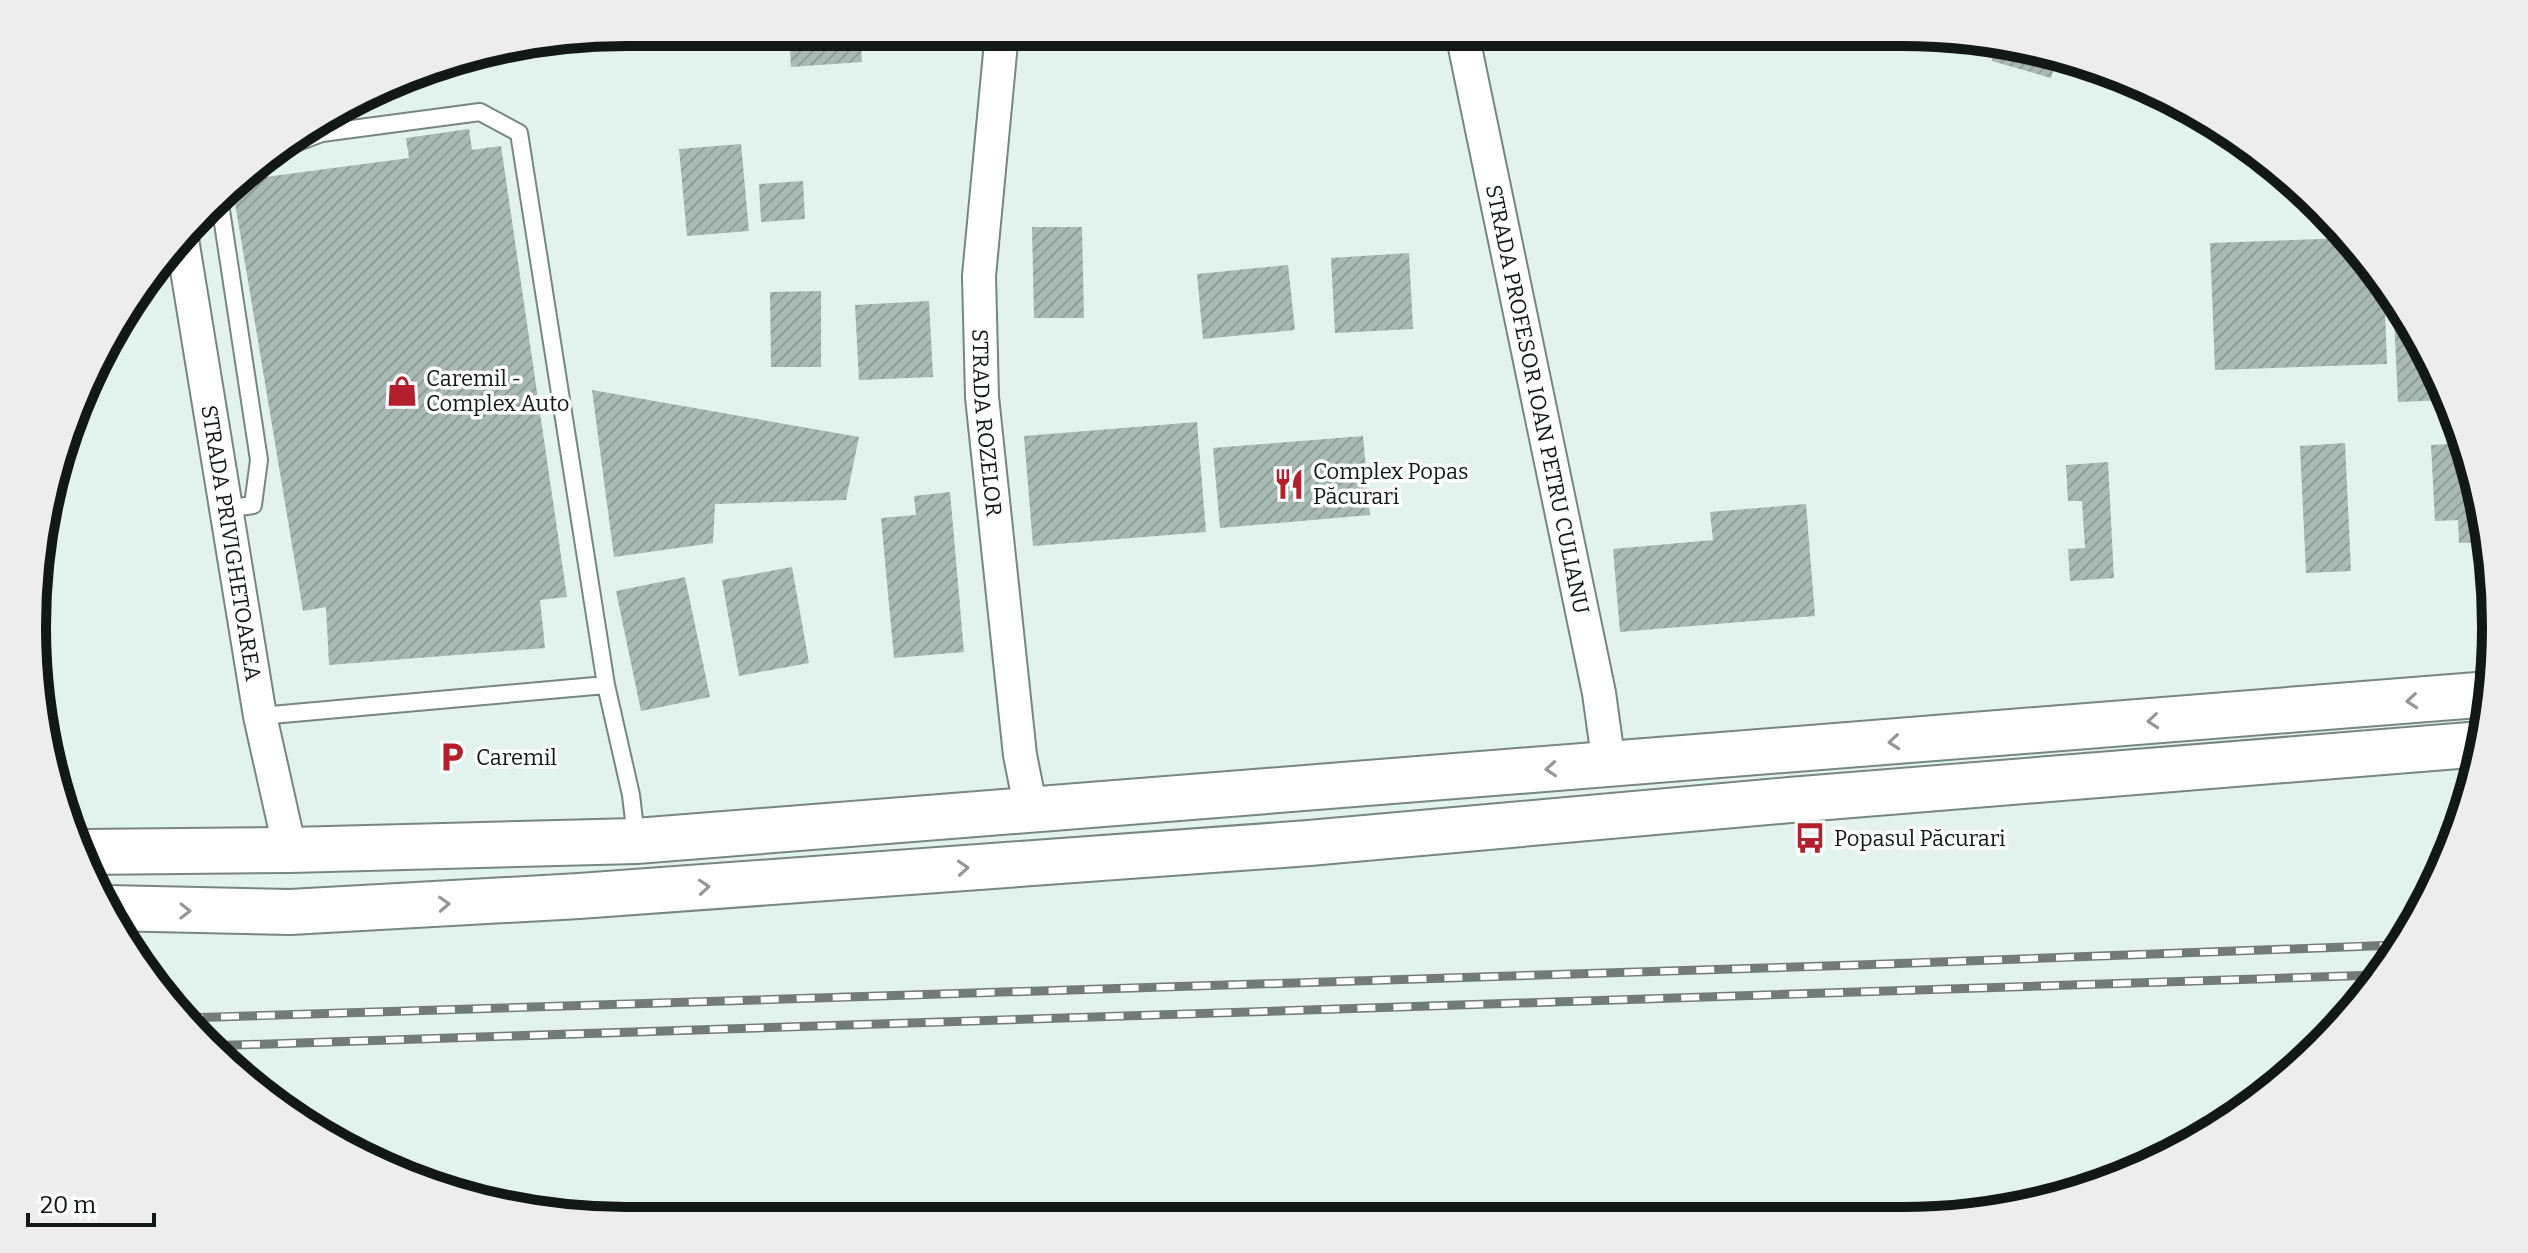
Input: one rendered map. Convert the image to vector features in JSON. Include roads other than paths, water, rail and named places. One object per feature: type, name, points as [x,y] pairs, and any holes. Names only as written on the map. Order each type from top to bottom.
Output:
[{"type":"highway","points":[[91,852],[636,841],[2478,695]]},
{"type":"highway","points":[[119,908],[290,912],[579,896],[1309,843],[2470,745]]},
{"type":"street","name":"STRADA ROZELOR","points":[[1001,46],[979,276],[982,397],[1020,755],[1031,810]]},
{"type":"street","name":"STRADA PROFESOR IOAN PETRU CULIANU","points":[[1465,46],[1599,693],[1609,765]]},
{"type":"street","name":"STRADA PRIVIGHETOAREA","points":[[184,251],[260,716],[290,850]]},
{"type":"lane","points":[[321,133],[480,112],[519,133],[606,685],[631,795],[636,841]]},
{"type":"lane","points":[[221,211],[259,460],[253,505],[226,509]]},
{"type":"lane","points":[[260,716],[606,685]]},
{"type":"railway","points":[[198,1018],[2386,945]]},
{"type":"railway","points":[[225,1045],[2365,975]]},
{"type":"place","name":"Caremil - Complex Auto","points":[[402,391]]},
{"type":"place","name":"Complex Popas Păcurari","points":[[1289,484]]},
{"type":"place","name":"Caremil","points":[[452,757]]},
{"type":"place","name":"Popasul Păcurari","points":[[1810,838]]}]
